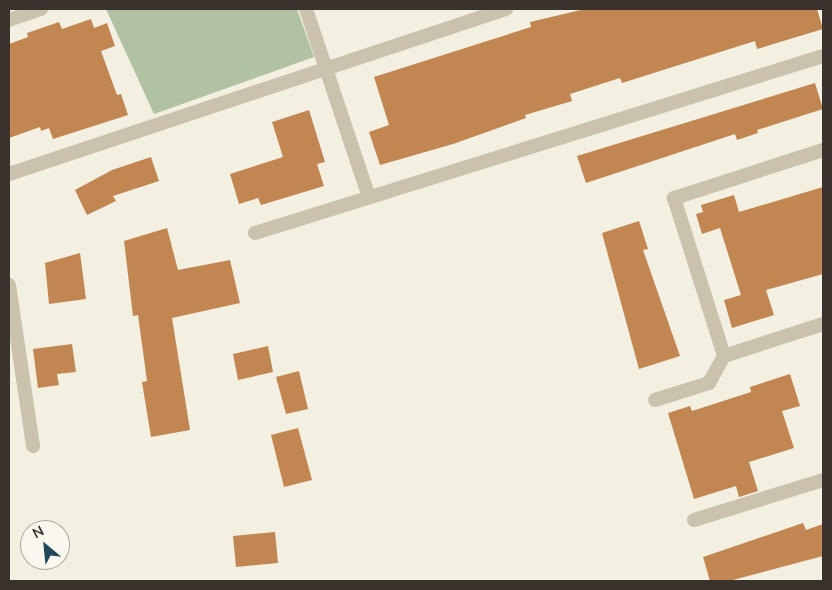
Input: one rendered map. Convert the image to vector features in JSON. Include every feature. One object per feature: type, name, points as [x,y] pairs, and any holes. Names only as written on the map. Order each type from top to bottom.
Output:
[{"type":"street","points":[[11,15],[41,9]]},
{"type":"street","points":[[306,9],[369,197]]},
{"type":"street","points":[[9,174],[326,66],[506,9]]},
{"type":"street","points":[[255,233],[823,56]]},
{"type":"street","points":[[724,356],[674,198],[823,150]]},
{"type":"street","points":[[9,285],[33,446]]},
{"type":"street","points":[[655,400],[708,383],[724,356],[823,324]]},
{"type":"street","points":[[694,520],[823,480]]},
{"type":"green space","points":[[106,9],[297,9],[314,57],[154,114]]},
{"type":"building","points":[[585,9],[817,9],[823,29],[757,49],[755,41],[622,83],[620,78],[570,94],[572,101],[525,115],[526,118],[453,144],[380,165],[369,132],[389,125],[374,77],[531,27],[530,22]]},
{"type":"building","points":[[91,19],[94,28],[107,23],[115,46],[101,51],[117,95],[121,94],[128,115],[53,139],[49,128],[41,131],[40,127],[9,138],[9,44],[28,37],[27,33],[59,22],[62,29]]},
{"type":"building","points":[[815,83],[823,109],[757,130],[758,133],[737,140],[735,134],[586,183],[577,156]]},
{"type":"building","points":[[309,110],[325,162],[317,164],[324,186],[261,205],[258,198],[239,204],[230,174],[283,157],[272,122]]},
{"type":"building","points":[[151,157],[159,181],[113,196],[116,201],[87,215],[75,190],[112,170]]},
{"type":"building","points":[[823,187],[823,274],[766,290],[774,315],[732,328],[724,300],[741,295],[720,228],[702,234],[696,214],[703,212],[701,205],[734,195],[739,212]]},
{"type":"building","points":[[639,221],[648,249],[643,250],[680,356],[639,369],[602,233]]},
{"type":"building","points":[[167,228],[178,270],[230,260],[240,303],[172,318],[190,430],[151,437],[142,382],[147,381],[138,315],[133,316],[124,241]]},
{"type":"building","points":[[80,253],[86,299],[49,304],[45,263]]},
{"type":"building","points":[[72,344],[76,372],[57,374],[59,385],[38,388],[33,349]]},
{"type":"building","points":[[268,346],[273,372],[238,380],[233,354]]},
{"type":"building","points":[[299,371],[308,409],[286,414],[276,377]]},
{"type":"building","points":[[790,374],[800,406],[782,411],[794,448],[749,462],[758,491],[739,497],[736,486],[694,499],[668,413],[690,406],[692,411],[751,392],[750,387]]},
{"type":"building","points":[[298,428],[312,480],[284,487],[271,435]]},
{"type":"building","points":[[803,523],[806,530],[823,524],[823,556],[729,581],[710,581],[703,557]]},
{"type":"building","points":[[275,532],[278,563],[236,567],[233,536]]}]
